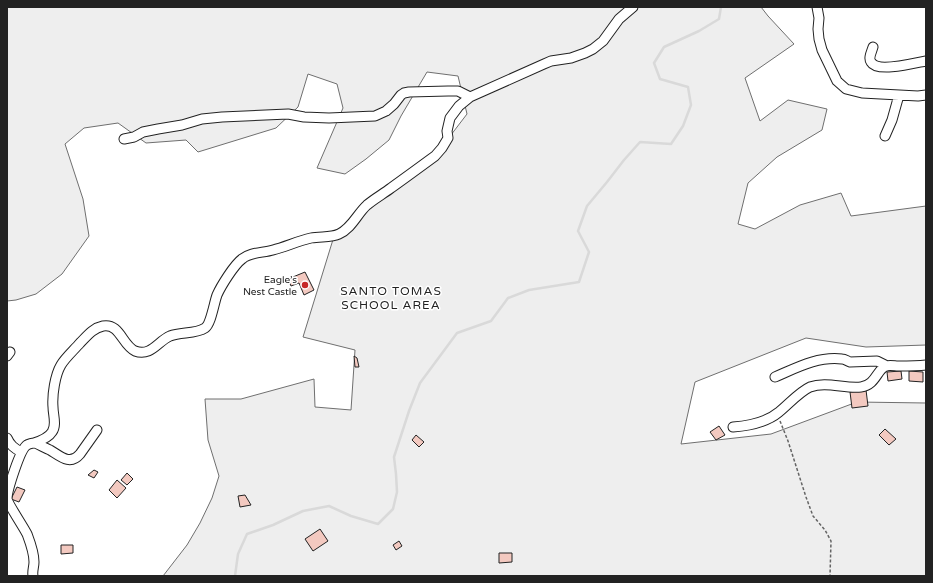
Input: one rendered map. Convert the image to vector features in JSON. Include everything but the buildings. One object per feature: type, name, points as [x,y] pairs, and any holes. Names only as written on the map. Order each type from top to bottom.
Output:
[{"type":"street","points":[[33,576],[32,572],[34,563],[32,550],[27,535],[7,500],[21,452],[27,445],[35,443],[51,434],[54,429],[55,424],[52,405],[55,383],[61,364],[90,333],[97,327],[107,325],[112,326],[135,350],[146,352],[169,337],[207,327],[210,324],[213,307],[218,292],[234,268],[243,258],[250,254],[270,251],[311,238],[339,234],[354,221],[368,204],[439,152],[448,138],[450,118],[459,106],[470,97],[551,61],[571,58],[593,49],[603,41],[619,19],[634,7]]},
{"type":"street","points":[[817,7],[820,18],[818,29],[822,50],[837,81],[846,89],[862,93],[918,96],[926,95]]},
{"type":"street","points":[[873,47],[870,59],[876,66],[897,66],[926,61]]},
{"type":"street","points":[[124,139],[134,137],[143,132],[182,126],[202,119],[222,117],[288,114],[329,118],[375,116],[386,110],[404,93],[409,92],[448,90],[458,91],[470,97]]},
{"type":"street","points":[[885,136],[892,120],[899,94]]},
{"type":"street","points":[[776,378],[806,364],[831,359],[843,359],[847,362],[877,361],[887,366],[926,365]]},
{"type":"street","points":[[733,427],[767,419],[810,387],[864,387],[871,383],[882,369],[887,366]]},
{"type":"street","points":[[35,443],[62,458],[71,460],[80,454],[96,430]]},
{"type":"street","points":[[7,438],[9,444],[13,448],[21,452]]},
{"type":"path","points":[[777,413],[813,516],[825,530],[831,541],[830,576]]},
{"type":"shaded area","points":[[7,7],[761,7],[794,44],[745,78],[760,121],[788,100],[827,109],[822,130],[777,157],[748,183],[738,224],[755,229],[800,205],[841,193],[851,216],[926,206],[926,345],[866,347],[806,338],[695,382],[681,444],[771,434],[857,402],[926,403],[926,576],[163,576],[187,545],[200,523],[212,498],[219,476],[208,440],[205,399],[241,399],[314,379],[315,407],[351,410],[355,350],[303,337],[335,233],[367,205],[441,148],[467,114],[458,76],[427,72],[401,116],[389,140],[345,174],[317,168],[343,108],[337,84],[308,74],[298,107],[276,128],[198,152],[186,140],[146,143],[118,123],[84,128],[65,144],[83,199],[89,236],[62,274],[36,294],[7,301]]},
{"type":"waterway","points":[[235,576],[238,554],[247,534],[273,525],[303,511],[329,506],[351,516],[378,524],[393,509],[397,492],[394,457],[420,383],[457,333],[491,321],[508,298],[529,290],[579,282],[589,252],[578,231],[587,206],[640,142],[671,144],[683,126],[691,105],[688,87],[660,79],[654,63],[664,47],[699,31],[719,19],[721,7]]},
{"type":"place","name":"Eagle’s Nest Castle","points":[[305,285]]},
{"type":"district","name":"SANTO TOMAS SCHOOL AREA","points":[[391,298]]}]
